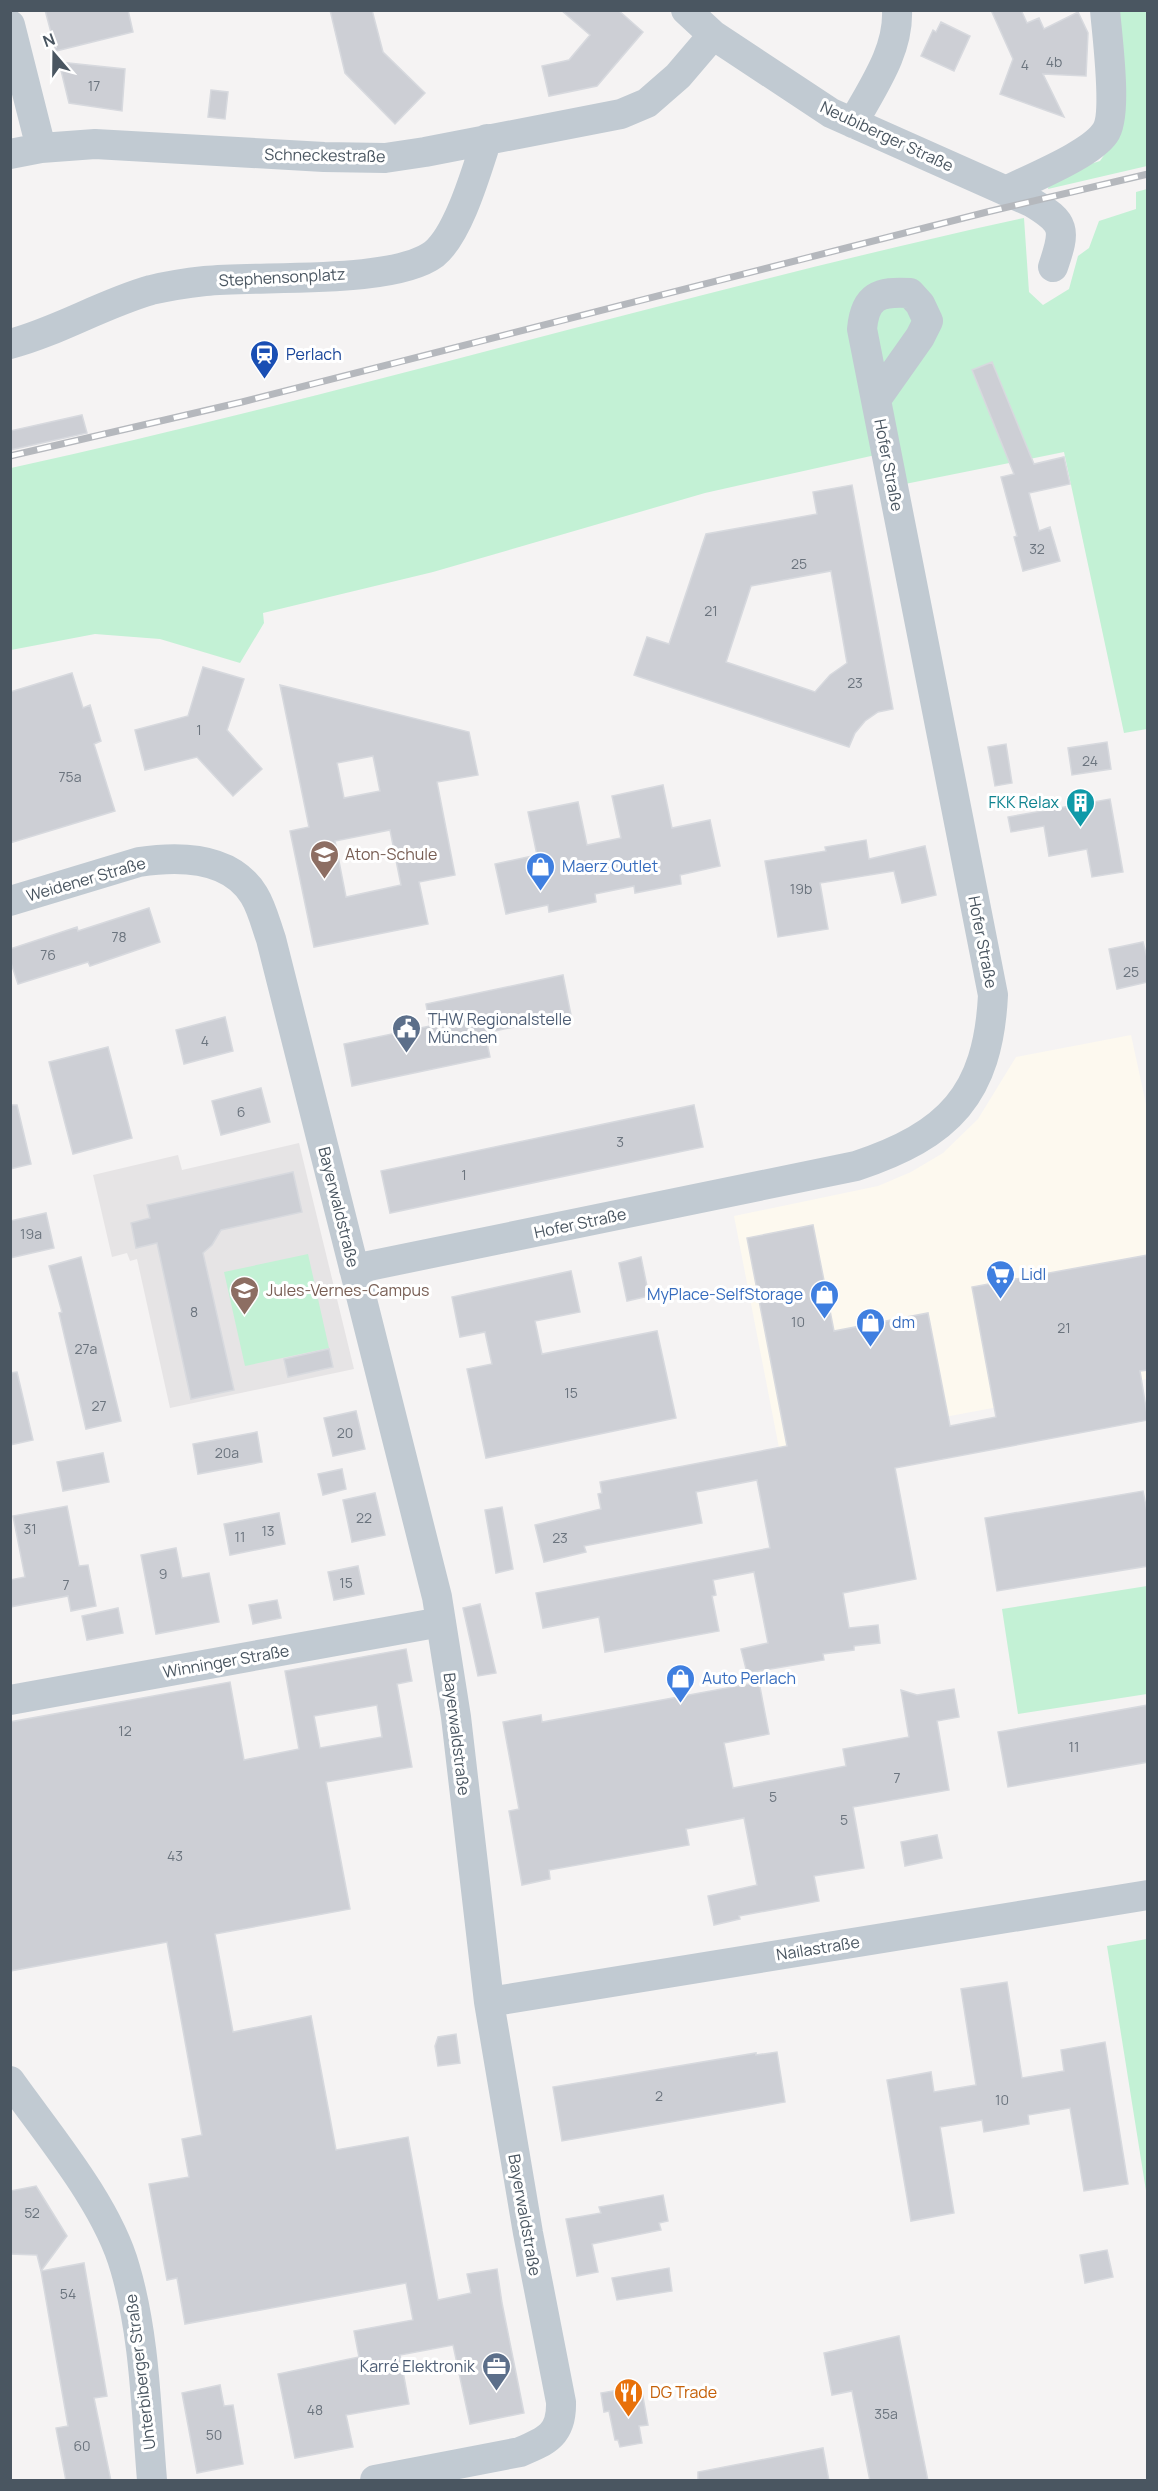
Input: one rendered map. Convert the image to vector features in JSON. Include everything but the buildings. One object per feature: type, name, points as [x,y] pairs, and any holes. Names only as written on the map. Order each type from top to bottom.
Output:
[{"type":"street","name":"Neubiberger Straße","points":[[686,10],[713,34],[831,113],[1031,202],[1050,214],[1061,226],[1061,242],[1053,267]]},
{"type":"street","points":[[853,123],[892,50],[897,26],[897,10]]},
{"type":"street","points":[[1006,191],[1090,148],[1106,133],[1111,120],[1111,96],[1105,10]]},
{"type":"street","points":[[10,24],[41,148]]},
{"type":"street","name":"Schneckestraße","points":[[10,154],[41,148],[95,144],[385,158],[425,152],[603,117],[647,103],[678,76],[713,34]]},
{"type":"street","name":"Stephensonplatz","points":[[10,344],[55,330],[106,306],[151,290],[204,281],[364,273],[398,269],[435,253],[446,238],[461,212],[487,139]]},
{"type":"street","name":"Hofer Straße","points":[[354,1269],[856,1166],[893,1154],[925,1137],[950,1117],[974,1082],[991,1029],[993,995],[877,398]]},
{"type":"street","name":"Weidener Straße","points":[[10,901],[139,862],[161,859],[192,860],[232,872]]},
{"type":"street","name":"Bayerwaldstraße","points":[[232,872],[245,883],[255,897],[271,939],[437,1597],[456,1718],[489,2002],[526,2222],[561,2402],[561,2418],[553,2434],[540,2444],[520,2452],[375,2481]]},
{"type":"street","name":"Winninger Straße","points":[[10,1700],[441,1622]]},
{"type":"street","name":"Nailastraße","points":[[489,2002],[1148,1895]]},
{"type":"street","name":"Unterbiberger Straße","points":[[10,2081],[86,2189],[115,2240],[125,2266],[143,2368],[152,2481]]},
{"type":"shaded area","points":[[1131,1035],[1146,1104],[1148,1104],[1147,1379],[779,1448],[734,1216],[878,1186],[911,1172],[943,1153],[978,1119],[1016,1057]]},
{"type":"shaded area","name":"Jules-Vernes-Campus","points":[[299,1143],[354,1369],[170,1408],[137,1259],[130,1261],[127,1253],[112,1257],[93,1175],[178,1155],[182,1170]]},
{"type":"green space","points":[[1114,11],[1147,11],[1147,166],[1048,189],[1051,176],[1100,161],[1120,132]]},
{"type":"green space","points":[[1147,189],[1147,729],[1124,733],[1064,452],[905,484],[899,454],[871,456],[705,493],[433,572],[263,613],[264,623],[240,663],[160,639],[95,634],[11,650],[11,468],[265,408],[770,278],[1024,218],[1029,292],[1043,305],[1069,289],[1078,256],[1089,248],[1099,221],[1136,209],[1136,192]]},
{"type":"green space","points":[[308,1254],[329,1348],[245,1366],[224,1272]]},
{"type":"green space","points":[[1147,1586],[1147,1694],[1018,1714],[1002,1609]]},
{"type":"green space","points":[[1147,1939],[1148,2197],[1107,1946]]},
{"type":"railway","points":[[10,456],[242,402],[987,212],[1148,174]]},
{"type":"place","name":"Perlach","points":[[265,380]]},
{"type":"place","name":"FKK Relax","points":[[1080,828]]},
{"type":"place","name":"Aton-Schule","points":[[324,880]]},
{"type":"place","name":"Maerz Outlet","points":[[541,892]]},
{"type":"place","name":"THW Regionalstelle München","points":[[407,1054]]},
{"type":"place","name":"Lidl","points":[[1000,1300]]},
{"type":"place","name":"Jules-Vernes-Campus","points":[[245,1316]]},
{"type":"place","name":"MyPlace-SelfStorage","points":[[824,1320]]},
{"type":"place","name":"dm","points":[[871,1348]]},
{"type":"place","name":"Auto Perlach","points":[[681,1704]]},
{"type":"place","name":"Karré Elektronik","points":[[496,2392]]},
{"type":"place","name":"DG Trade","points":[[629,2418]]}]
